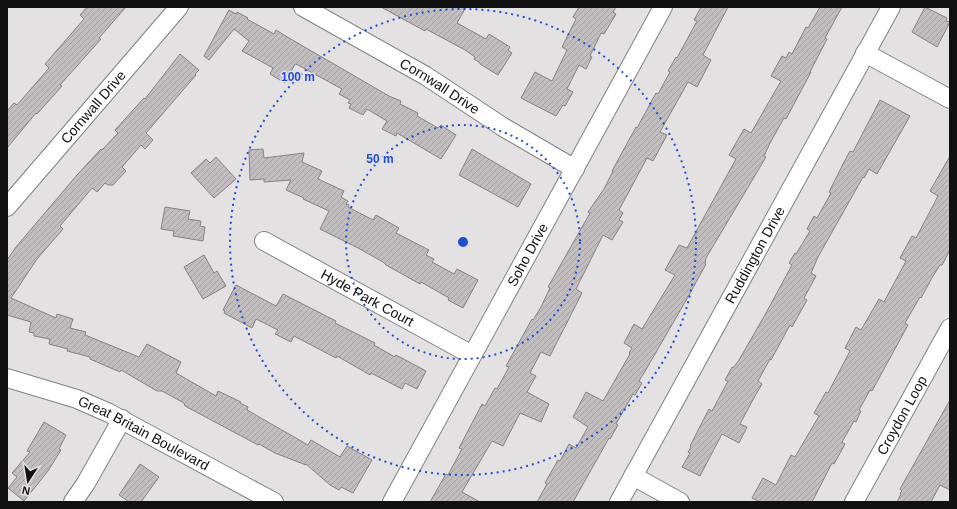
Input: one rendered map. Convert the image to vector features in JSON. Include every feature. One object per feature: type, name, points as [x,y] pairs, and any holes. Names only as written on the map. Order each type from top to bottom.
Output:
[{"type":"street","name":"Cornwall Drive","points":[[7,208],[180,7]]},
{"type":"street","name":"Cornwall Drive","points":[[304,7],[426,76],[503,127],[575,169]]},
{"type":"street","name":"Soho Drive","points":[[392,502],[663,7]]},
{"type":"street","name":"Ruddington Drive","points":[[619,502],[891,7]]},
{"type":"street","points":[[865,53],[950,99]]},
{"type":"street","name":"Hyde Park Court","points":[[264,241],[472,355]]},
{"type":"street","name":"Croydon Loop","points":[[854,502],[950,328]]},
{"type":"street","name":"Great Britain Boulevard","points":[[7,378],[77,399],[122,419],[274,502]]},
{"type":"street","points":[[73,502],[86,483],[122,419]]},
{"type":"street","points":[[633,476],[680,502]]},
{"type":"building","points":[[87,7],[126,7],[99,38],[101,39],[60,85],[62,86],[37,114],[36,113],[7,148],[7,111],[14,103],[17,105],[49,68],[45,64],[84,19],[80,15]]},
{"type":"building","points":[[381,7],[466,7],[457,23],[486,39],[489,34],[510,47],[508,50],[512,53],[498,75],[480,64],[474,59],[475,57],[465,50],[426,29],[425,31]]},
{"type":"building","points":[[579,7],[616,7],[613,12],[616,14],[604,34],[601,33],[590,56],[592,57],[586,69],[579,65],[567,89],[573,92],[565,106],[563,105],[556,116],[521,98],[535,72],[552,81],[567,50],[562,47],[576,19],[573,17]]},
{"type":"building","points":[[701,7],[728,7],[703,55],[711,60],[697,87],[688,82],[660,132],[667,135],[653,161],[647,158],[619,210],[623,213],[619,220],[623,222],[612,240],[603,235],[576,289],[582,293],[550,356],[541,352],[530,373],[536,376],[527,392],[549,404],[541,422],[520,413],[503,446],[492,441],[462,492],[480,502],[430,502],[446,474],[448,475],[462,449],[459,448],[482,404],[485,406],[495,388],[497,389],[509,367],[506,366],[532,319],[533,320],[541,307],[550,288],[548,287],[590,213],[588,212],[604,189],[636,127],[637,128],[656,93],[658,94],[670,72],[668,71],[676,57],[677,58],[697,21],[694,20]]},
{"type":"building","points":[[820,7],[842,7],[825,38],[827,39],[811,72],[786,119],[784,118],[770,143],[764,156],[766,157],[706,258],[706,264],[639,381],[642,383],[635,395],[633,394],[616,424],[618,425],[610,439],[609,438],[573,502],[537,502],[547,484],[545,483],[558,460],[560,461],[569,444],[576,448],[588,427],[573,417],[586,392],[603,401],[630,354],[629,353],[632,348],[624,343],[634,324],[642,329],[675,275],[665,270],[679,245],[687,248],[736,159],[729,155],[744,129],[751,133],[781,81],[771,76],[782,56],[786,58],[789,52],[792,54],[806,27],[808,28]]},
{"type":"building","points":[[925,7],[947,18],[946,21],[950,22],[937,47],[912,32]]},
{"type":"building","points":[[229,10],[236,14],[237,12],[274,34],[276,30],[389,96],[401,101],[400,104],[418,113],[417,116],[438,128],[441,125],[456,135],[441,159],[397,133],[396,136],[382,129],[387,121],[367,109],[363,115],[349,108],[351,104],[348,103],[350,100],[339,94],[342,89],[298,65],[295,64],[285,83],[270,74],[273,68],[242,51],[249,41],[234,29],[209,60],[204,56]]},
{"type":"building","points":[[180,54],[199,70],[146,133],[153,140],[145,149],[141,145],[122,167],[126,171],[113,185],[108,185],[105,183],[97,192],[92,188],[60,226],[63,229],[37,259],[11,298],[56,318],[57,314],[73,319],[70,328],[86,332],[85,335],[139,357],[147,344],[181,362],[176,373],[216,396],[218,391],[241,402],[240,403],[248,407],[247,410],[308,445],[311,440],[340,457],[347,446],[372,460],[353,493],[341,487],[339,490],[330,485],[306,464],[275,453],[259,444],[258,445],[185,406],[184,403],[162,391],[157,391],[121,370],[120,372],[90,359],[90,357],[67,351],[68,349],[49,344],[50,339],[34,336],[34,333],[29,332],[31,322],[7,315],[7,260],[16,247],[77,175],[118,133],[115,130],[144,98],[145,99]]},
{"type":"building","points":[[880,100],[910,116],[877,174],[869,169],[864,178],[863,177],[818,257],[811,273],[816,276],[804,298],[807,300],[792,327],[790,325],[758,381],[762,384],[740,424],[747,427],[739,443],[722,434],[700,476],[682,467],[690,453],[688,452],[691,447],[690,446],[709,409],[712,411],[728,381],[725,380],[732,367],[733,368],[739,360],[766,313],[792,265],[789,263],[810,231],[807,229],[814,216],[817,218],[831,193],[829,192],[843,164],[850,151],[853,152]]},
{"type":"building","points":[[263,149],[264,158],[304,153],[302,162],[322,171],[318,179],[344,191],[341,197],[348,201],[346,204],[349,205],[348,207],[373,220],[376,215],[399,228],[396,233],[429,250],[426,255],[434,259],[432,262],[454,274],[457,269],[478,280],[463,308],[421,282],[420,284],[358,248],[320,229],[329,211],[286,190],[291,180],[264,182],[264,179],[250,180],[249,150]]},
{"type":"building","points":[[472,149],[531,184],[518,207],[459,175]]},
{"type":"building","points":[[950,156],[950,250],[905,323],[908,325],[872,391],[870,390],[859,410],[861,411],[856,422],[854,421],[842,442],[845,444],[834,464],[832,463],[812,502],[760,502],[752,498],[763,478],[776,485],[791,455],[795,457],[819,416],[814,413],[826,392],[828,393],[850,351],[845,348],[856,327],[861,330],[879,299],[884,302],[906,261],[900,258],[912,236],[916,238],[938,196],[930,191]]},
{"type":"building","points":[[216,157],[236,179],[214,198],[191,173],[206,159],[210,163]]},
{"type":"building","points":[[165,207],[190,211],[188,219],[201,221],[200,226],[205,227],[203,241],[173,236],[174,231],[161,229]]},
{"type":"building","points":[[204,255],[214,273],[217,271],[226,286],[203,299],[184,267]]},
{"type":"building","points":[[236,285],[276,306],[283,294],[336,321],[335,323],[375,343],[374,345],[395,357],[396,355],[426,371],[417,389],[405,383],[402,389],[371,373],[370,375],[337,356],[336,358],[294,336],[291,342],[275,334],[278,330],[256,319],[252,328],[224,313],[225,311],[223,310]]},
{"type":"building","points":[[950,400],[950,490],[940,485],[931,502],[897,502],[902,491],[900,489]]},
{"type":"building","points":[[44,422],[66,435],[59,449],[61,450],[48,471],[24,501],[8,488],[17,477],[12,473],[30,452],[27,451]]},
{"type":"building","points":[[140,464],[159,477],[141,502],[129,502],[119,495]]}]
